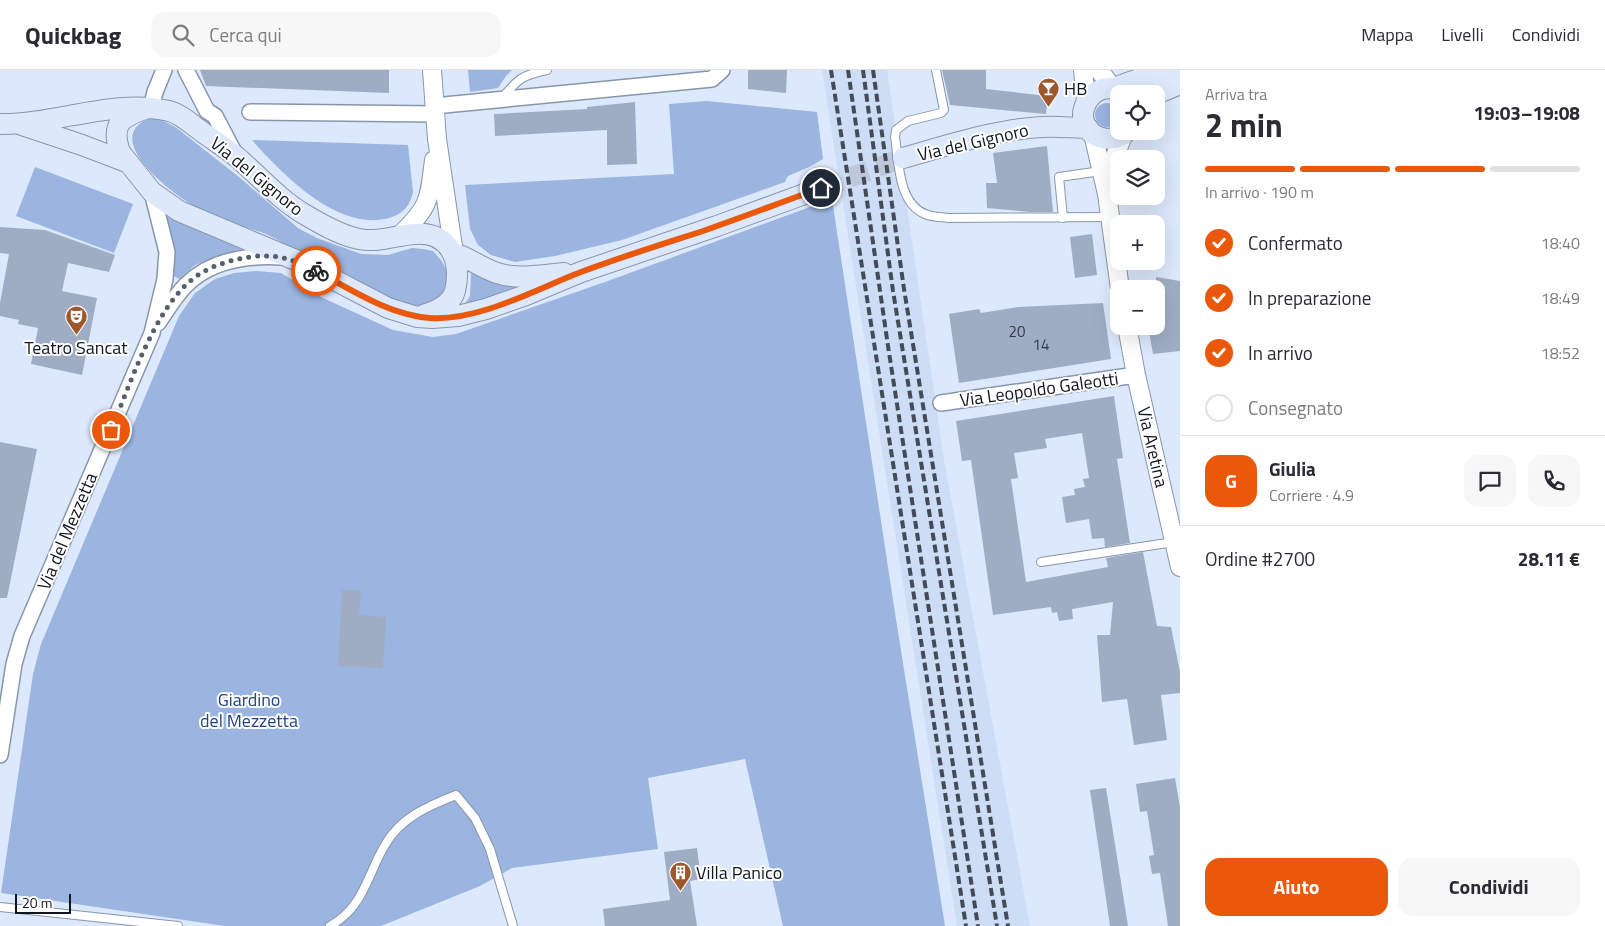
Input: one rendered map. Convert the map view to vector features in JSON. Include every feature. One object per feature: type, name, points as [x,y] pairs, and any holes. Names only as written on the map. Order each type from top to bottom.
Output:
[{"type":"main road","points":[[1125,85],[1134,80],[1150,76],[1169,77],[1180,80]]},
{"type":"main road","points":[[1165,90],[1180,84]]},
{"type":"main road","points":[[1110,89],[1100,88],[1094,91],[1085,102],[1083,115],[1090,131],[1099,137],[1110,139]]},
{"type":"main road","name":"Via del Gignoro","points":[[1043,126],[1085,102]]},
{"type":"main road","name":"Via del Gignoro","points":[[149,108],[129,114],[119,122],[116,131],[120,152],[152,192],[179,211],[288,258],[388,308],[417,317],[445,318],[486,309],[581,272],[717,226],[821,188]]},
{"type":"main road","name":"Via del Gignoro","points":[[0,124],[21,125],[98,111],[149,108],[172,112],[237,157],[284,200],[340,232],[359,239],[368,240],[388,239],[417,233],[435,237],[445,243],[454,253],[506,276],[581,272]]},
{"type":"main road","name":"Via del Gignoro","points":[[21,125],[82,145],[128,163]]},
{"type":"main road","name":"Via del Gignoro","points":[[903,158],[980,137],[1043,126],[1090,131]]},
{"type":"main road","points":[[417,317],[438,309],[452,298],[456,286],[457,273],[454,253]]},
{"type":"street","points":[[149,108],[164,70]]},
{"type":"street","points":[[186,70],[206,110],[215,116],[237,157]]},
{"type":"street","points":[[432,70],[437,139],[454,253]]},
{"type":"street","points":[[1084,70],[1085,102]]},
{"type":"street","points":[[1099,70],[1114,85]]},
{"type":"street","points":[[250,112],[435,110],[501,100],[717,74]]},
{"type":"street","points":[[1090,131],[1107,194],[1110,218]]},
{"type":"street","points":[[400,236],[416,220],[427,202],[437,139]]},
{"type":"street","points":[[1107,194],[1113,162],[1122,140]]},
{"type":"street","name":"Via del Mezzetta","points":[[0,755],[7,662],[22,636],[152,333],[165,279],[167,252],[152,192]]},
{"type":"street","name":"Via del Mezzetta","points":[[152,333],[184,287],[203,272],[246,257],[288,258]]},
{"type":"street","name":"Via Aretina","points":[[1129,335],[1180,567]]},
{"type":"street","name":"Via Leopoldo Galeotti","points":[[941,403],[1136,375]]},
{"type":"lane","points":[[501,100],[517,80],[532,73],[547,70]]},
{"type":"lane","points":[[936,70],[944,110],[941,113],[908,121],[896,130],[895,137],[902,184],[910,203],[925,214],[948,218],[1110,218]]},
{"type":"lane","points":[[1063,218],[1060,177],[1101,171]]},
{"type":"lane","points":[[1041,562],[1174,542]]},
{"type":"lane","points":[[330,926],[353,908],[385,843],[407,819],[428,806],[456,795],[475,818],[490,849],[513,926]]},
{"type":"lane","points":[[0,907],[178,926]]},
{"type":"shaded area","points":[[822,70],[887,70],[944,460],[1030,926],[957,926]]},
{"type":"green space","points":[[468,70],[512,70],[498,88],[470,92]]},
{"type":"green space","points":[[707,101],[817,112],[823,159],[788,176],[785,182],[622,240],[555,256],[515,262],[491,255],[478,245],[470,229],[465,185],[674,174],[669,104]]},
{"type":"green space","points":[[1110,104],[1110,126],[1107,127],[1098,124],[1095,115],[1098,106]]},
{"type":"green space","points":[[150,118],[158,119],[178,129],[239,177],[298,228],[317,238],[361,254],[388,255],[412,248],[433,251],[446,269],[447,278],[444,290],[438,300],[427,305],[412,305],[392,299],[270,236],[225,222],[192,205],[155,177],[135,151],[132,138],[137,127]]},
{"type":"green space","points":[[252,140],[408,145],[412,197],[402,212],[389,218],[370,220],[350,216],[331,208],[313,197],[295,183]]},
{"type":"green space","points":[[35,167],[133,204],[114,253],[16,216]]},
{"type":"green space","name":"Giardino del Mezzetta","points":[[832,199],[945,926],[783,926],[745,759],[648,778],[658,849],[512,868],[480,886],[381,926],[225,926],[1,893],[33,674],[41,644],[179,316],[195,293],[215,279],[234,273],[256,271],[281,273],[323,298],[393,330],[433,337],[456,334]]},
{"type":"green space","points":[[163,215],[247,248],[195,265],[179,279],[174,276],[174,256]]},
{"type":"green space","points":[[471,273],[493,282],[523,288],[463,307],[470,296]]},
{"type":"building","points":[[200,70],[389,70],[389,93],[206,86]]},
{"type":"building","points":[[748,70],[787,70],[786,93],[748,89]]},
{"type":"building","points":[[942,70],[986,70],[986,89],[1048,96],[1046,114],[950,105]]},
{"type":"building","points":[[635,102],[637,164],[607,165],[607,130],[495,136],[494,114],[587,109],[587,107]]},
{"type":"building","points":[[1047,146],[1053,212],[987,208],[986,183],[997,183],[993,153]]},
{"type":"building","points":[[0,227],[45,230],[115,255],[109,272],[68,263],[62,291],[97,298],[82,375],[31,364],[38,328],[18,324],[19,320],[0,316],[0,303],[9,254],[0,253]]},
{"type":"building","points":[[1092,234],[1097,275],[1075,278],[1070,237]]},
{"type":"building","points":[[1156,277],[1180,281],[1180,351],[1153,354],[1150,335],[1165,335],[1165,280],[1156,280]]},
{"type":"building","points":[[1103,303],[1111,359],[959,383],[949,314],[979,309],[981,313],[1018,307]]},
{"type":"building","points":[[1114,396],[1123,458],[1117,459],[1130,543],[1105,547],[1104,538],[1092,539],[1089,519],[1066,523],[1062,497],[1075,495],[1074,489],[1085,487],[1083,479],[1089,478],[1082,433],[1045,439],[1047,448],[1014,453],[1018,478],[1011,479],[1026,582],[1108,567],[1106,558],[1143,552],[1157,626],[1171,627],[1180,672],[1180,693],[1161,695],[1167,740],[1134,745],[1127,699],[1102,702],[1097,635],[1110,635],[1113,602],[1072,609],[1073,619],[1059,621],[1057,612],[1052,613],[1051,607],[993,615],[971,460],[962,461],[956,421]]},
{"type":"building","points":[[0,442],[37,449],[7,598],[0,598]]},
{"type":"building","points":[[342,590],[361,591],[359,615],[386,617],[383,668],[338,666]]},
{"type":"building","points":[[1175,778],[1180,807],[1180,926],[1168,926],[1160,873],[1152,874],[1149,856],[1154,855],[1147,811],[1140,812],[1136,784]]},
{"type":"building","points":[[1106,788],[1128,926],[1110,926],[1090,790]]},
{"type":"building","name":"Villa Panico","points":[[697,848],[701,879],[690,881],[697,926],[605,926],[603,909],[670,900],[664,852]]},
{"type":"tunnel","points":[[821,188],[903,158]]},
{"type":"railway","points":[[831,70],[966,926]]},
{"type":"railway","points":[[848,70],[888,346],[978,926]]},
{"type":"railway","points":[[863,70],[893,291],[997,926]]},
{"type":"railway","points":[[873,70],[904,289],[1008,926]]},
{"type":"way so far","points":[[111,430],[152,333],[175,298],[194,278],[213,267],[234,260],[263,256],[288,258],[316,271]]},
{"type":"place","name":"HB","points":[[1048,107]]},
{"type":"place","name":"Teatro Sancat","points":[[76,336]]},
{"type":"place","name":"Villa Panico","points":[[680,891]]},
{"type":"route","points":[[316,271],[388,308],[404,314],[432,318],[458,316],[500,305],[581,272],[717,226],[821,188]]}]
